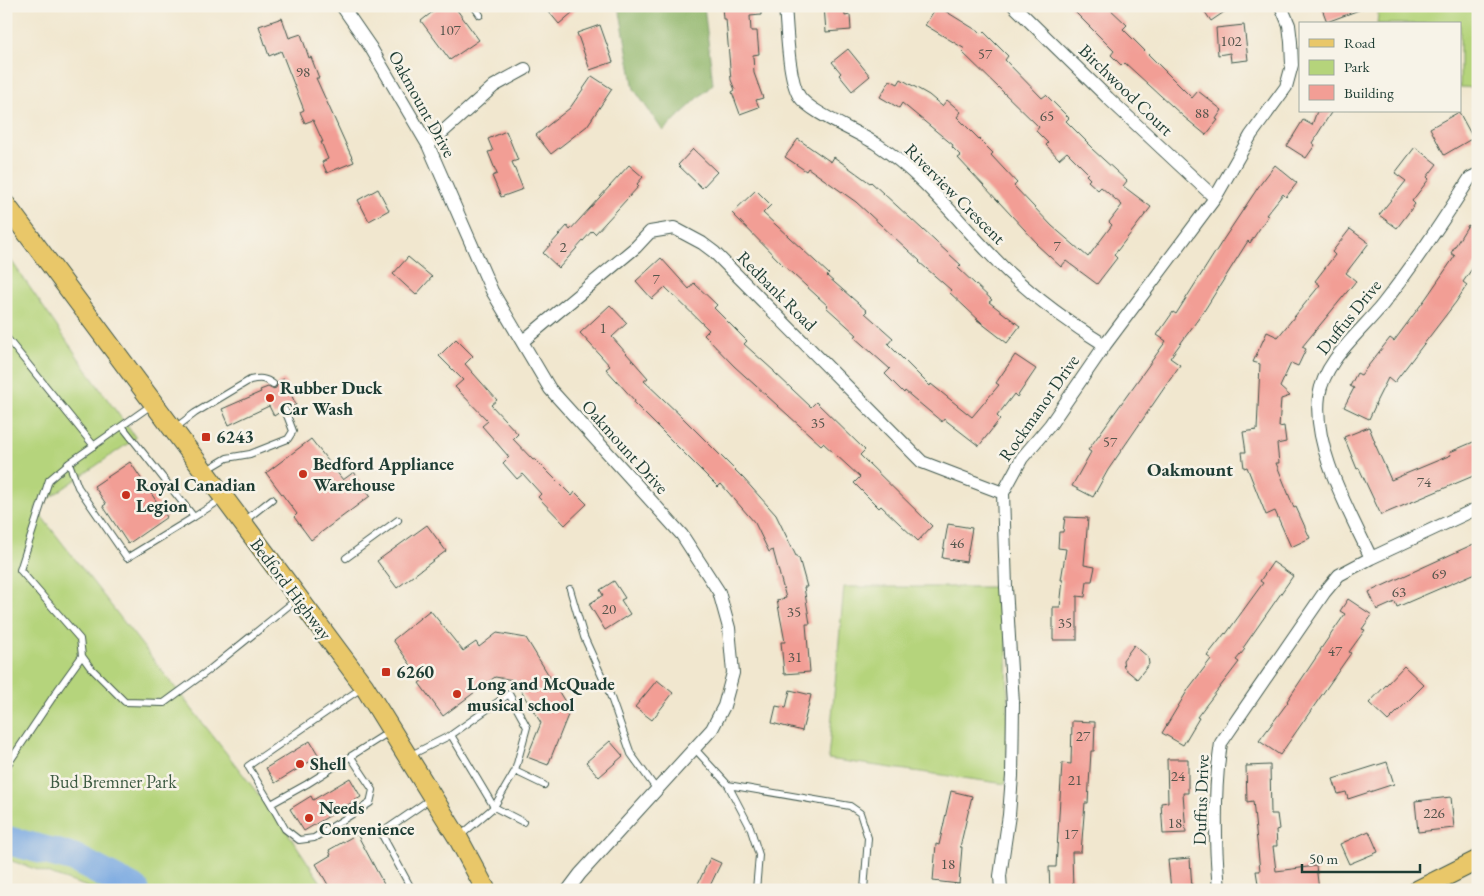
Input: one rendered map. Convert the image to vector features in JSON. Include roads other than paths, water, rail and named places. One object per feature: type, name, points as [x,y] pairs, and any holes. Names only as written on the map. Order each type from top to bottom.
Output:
[{"type":"main road","name":"Bedford Highway","points":[[6,205],[364,686],[458,838],[486,890]]},
{"type":"main road","points":[[1418,890],[1478,860]]},
{"type":"street","name":"Riverview Crescent","points":[[785,6],[792,76],[798,95],[810,108],[879,146],[923,183],[1009,273],[1070,323],[1105,345]]},
{"type":"street","name":"Birchwood Court","points":[[1014,6],[1108,98],[1215,198]]},
{"type":"street","name":"Rockmanor Drive","points":[[1003,493],[1022,458],[1050,425],[1105,345],[1215,198],[1251,135],[1286,87],[1292,65],[1292,42],[1289,25],[1281,6]]},
{"type":"street","name":"Oakmount Drive","points":[[349,8],[428,145],[492,291],[550,389],[682,535],[718,592],[730,628],[733,673],[724,706],[712,729],[696,749],[580,874],[568,890]]},
{"type":"street","points":[[428,145],[494,86],[525,69]]},
{"type":"street","name":"Duffus Drive","points":[[1370,558],[1326,455],[1320,423],[1319,396],[1326,374],[1342,350],[1382,305],[1434,236],[1470,178],[1478,174]]},
{"type":"street","name":"Redbank Road","points":[[523,341],[636,247],[650,232],[674,228],[702,243],[714,252],[922,462],[1003,493]]},
{"type":"street","points":[[1001,890],[1000,876],[1009,816],[1012,776],[1013,704],[1003,493]]},
{"type":"street","name":"Duffus Drive","points":[[1219,890],[1217,861],[1218,765],[1221,743],[1324,593],[1339,575],[1370,558],[1478,508]]},
{"type":"lane","points":[[474,6],[480,15]]},
{"type":"lane","points":[[6,337],[94,446]]},
{"type":"lane","points":[[173,429],[195,413],[250,380],[266,379],[273,384]]},
{"type":"lane","points":[[154,404],[69,463],[49,480],[20,570],[80,639],[82,656],[90,667],[125,702],[164,703],[209,670],[298,598]]},
{"type":"lane","points":[[204,471],[227,458],[250,454],[288,439],[293,431],[285,410]]},
{"type":"lane","points":[[122,426],[194,517]]},
{"type":"lane","points":[[69,463],[78,487],[128,558],[224,498]]},
{"type":"lane","points":[[242,522],[272,499]]},
{"type":"lane","points":[[346,558],[398,520]]},
{"type":"lane","points":[[570,589],[584,637],[609,692],[631,754],[657,790]]},
{"type":"lane","points":[[6,767],[82,656]]},
{"type":"lane","points":[[351,757],[373,790],[370,803],[314,838],[299,840],[285,829],[248,766],[364,686]]},
{"type":"lane","points":[[409,757],[451,735],[509,694],[528,727],[516,771],[494,807],[458,838]]},
{"type":"lane","points":[[271,804],[351,757],[392,730]]},
{"type":"lane","points":[[451,735],[494,807],[523,822]]},
{"type":"lane","points":[[696,749],[728,785],[750,828],[758,855],[756,890]]},
{"type":"lane","points":[[516,771],[544,785]]},
{"type":"lane","points":[[728,785],[850,806],[860,813],[868,838],[864,890]]},
{"type":"lane","points":[[412,890],[381,833],[433,797]]},
{"type":"waterway","points":[[6,840],[74,858],[135,890]]},
{"type":"place","name":"Rubber Duck Car Wash","points":[[270,398]]},
{"type":"place","name":"6243","points":[[206,437]]},
{"type":"place","name":"Bedford Appliance Warehouse","points":[[303,474]]},
{"type":"place","name":"Royal Canadian Legion","points":[[126,495]]},
{"type":"place","name":"6260","points":[[386,672]]},
{"type":"place","name":"Long and McQuade musical school","points":[[457,694]]},
{"type":"place","name":"Shell","points":[[300,764]]},
{"type":"place","name":"Needs Convenience","points":[[309,818]]},
{"type":"district","name":"Oakmount","points":[[1190,469]]},
{"type":"park label","name":"Bud Bremner Park","points":[[113,782]]}]
